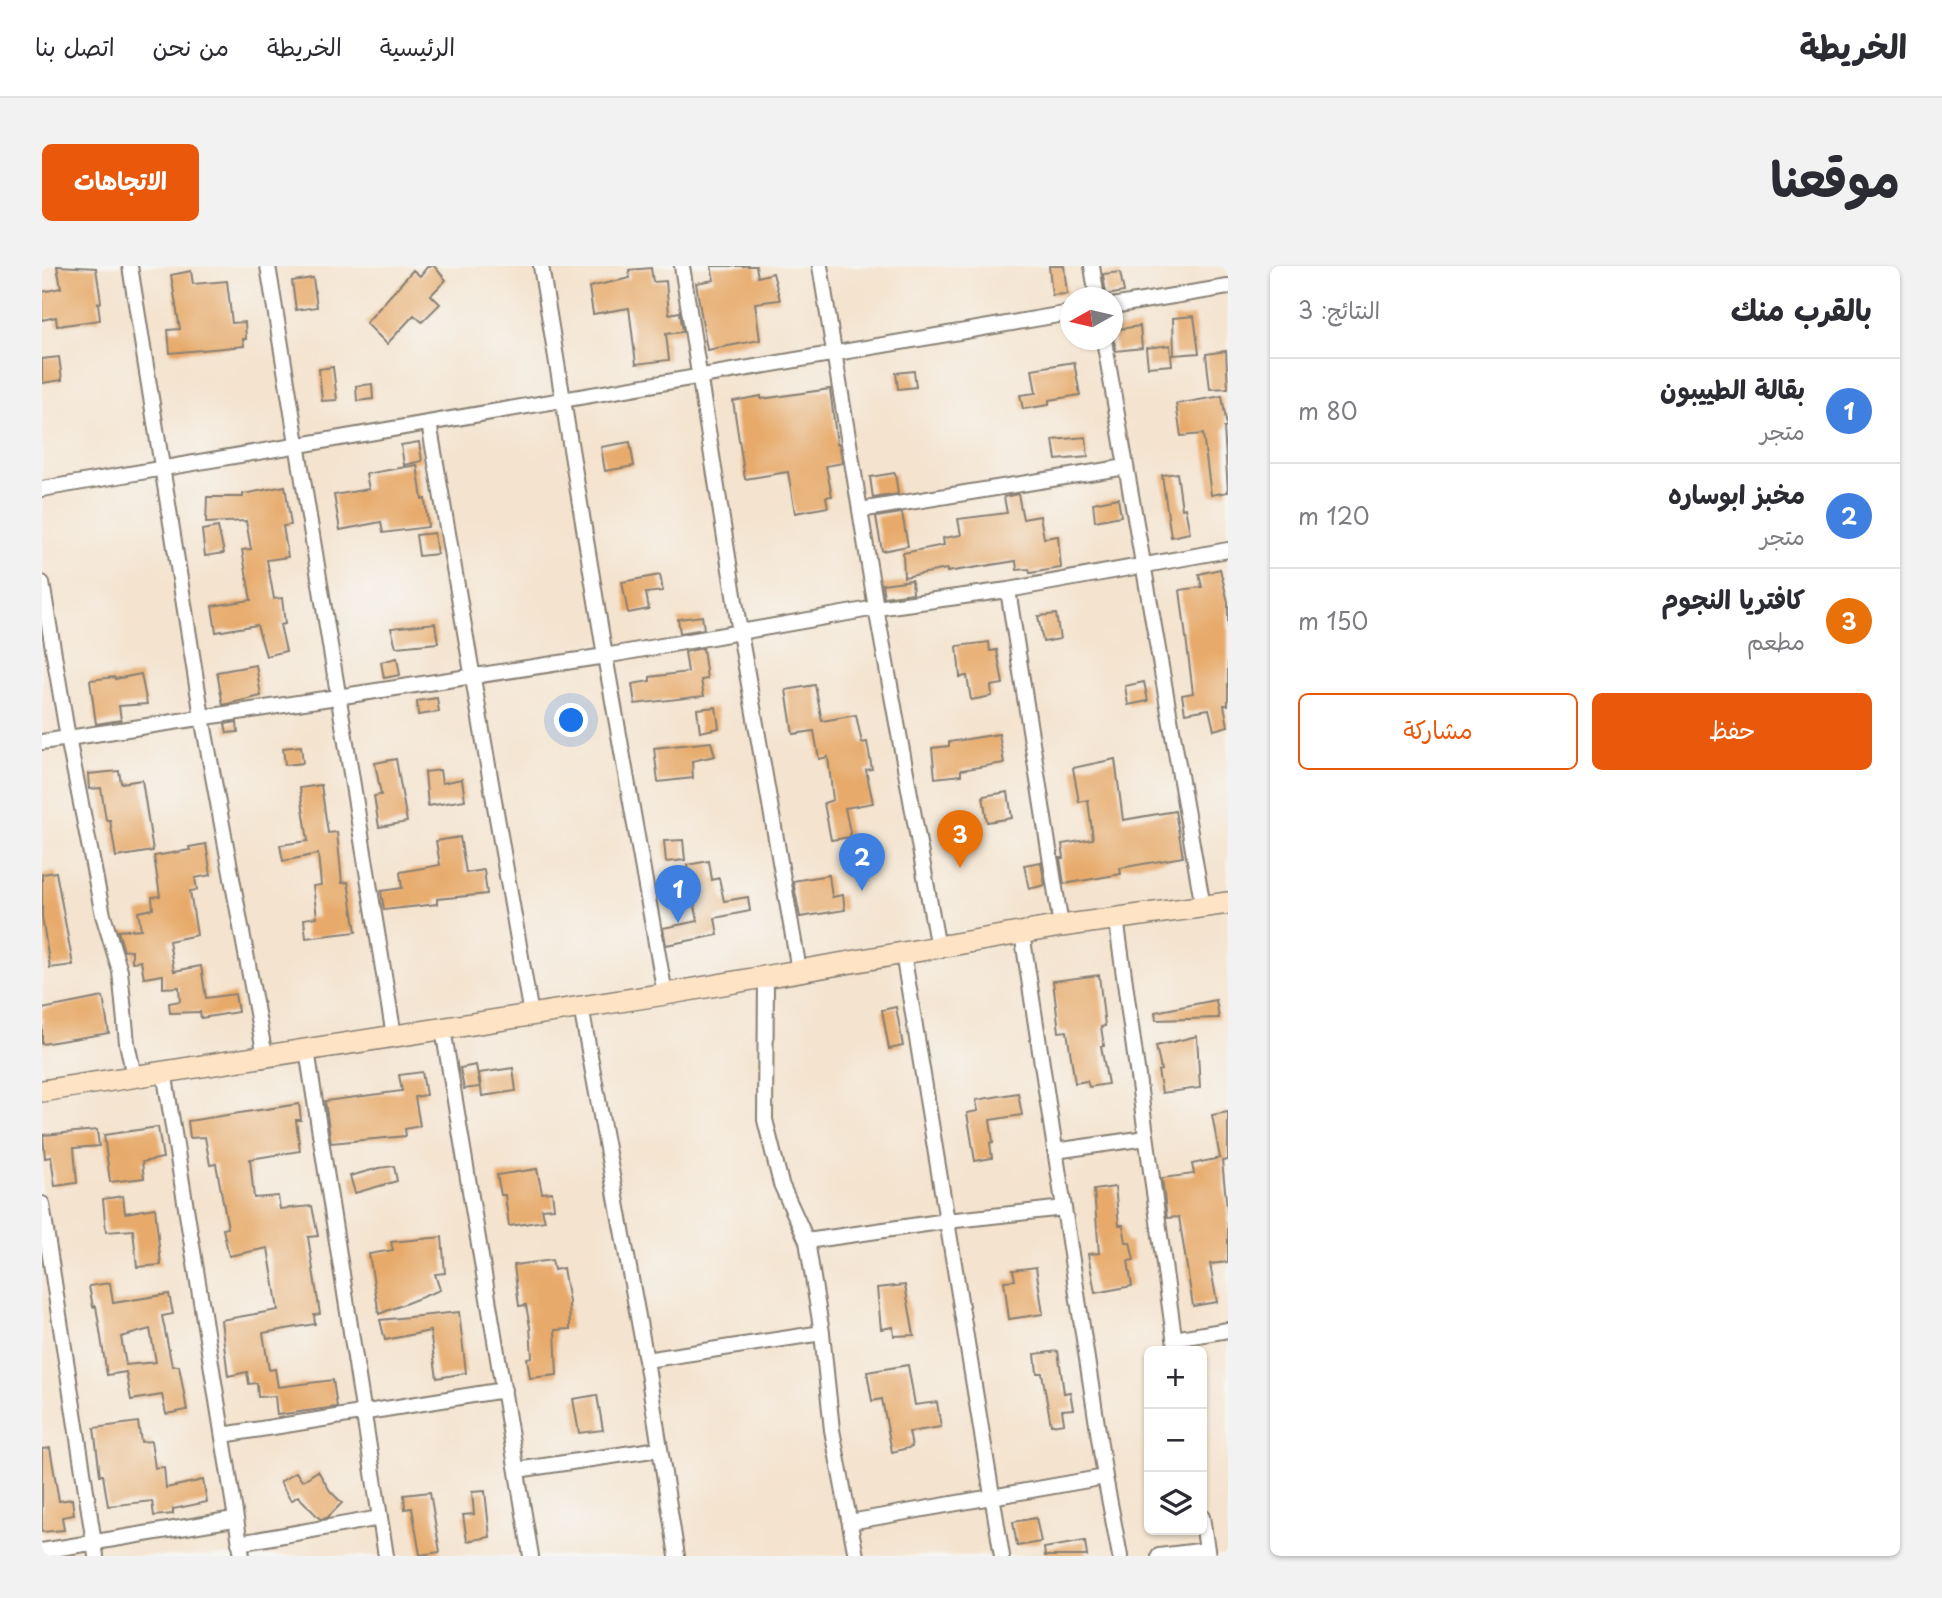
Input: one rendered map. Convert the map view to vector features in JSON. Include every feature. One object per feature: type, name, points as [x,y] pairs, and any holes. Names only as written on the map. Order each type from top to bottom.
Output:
[{"type":"main road","points":[[42,1091],[665,994],[1060,926],[1228,903]]},
{"type":"street","points":[[130,266],[202,717],[265,1056]]},
{"type":"street","points":[[268,266],[394,1036]]},
{"type":"street","points":[[541,266],[605,656],[665,994]]},
{"type":"street","points":[[682,266],[740,633],[799,970]]},
{"type":"street","points":[[820,266],[876,608],[938,948]]},
{"type":"street","points":[[1092,266],[1095,287]]},
{"type":"street","points":[[1123,304],[1228,286]]},
{"type":"street","points":[[42,489],[1060,315]]},
{"type":"street","points":[[1106,350],[1203,907]]},
{"type":"street","points":[[429,422],[531,1015]]},
{"type":"street","points":[[860,510],[1125,467]]},
{"type":"street","points":[[42,742],[605,656],[876,608],[1008,590],[1228,550]]},
{"type":"street","points":[[42,583],[68,738],[103,915],[120,971],[127,1043],[134,1076]]},
{"type":"street","points":[[1008,590],[1060,926]]},
{"type":"street","points":[[1116,918],[1175,1345],[1228,1330]]},
{"type":"street","points":[[1022,933],[1105,1477],[1121,1556]]},
{"type":"street","points":[[903,953],[1002,1556]]},
{"type":"street","points":[[766,976],[765,1120],[781,1184],[807,1241],[822,1333],[832,1430],[856,1556]]},
{"type":"street","points":[[581,1007],[646,1360],[677,1556]]},
{"type":"street","points":[[443,1029],[531,1556]]},
{"type":"street","points":[[307,1050],[386,1556]]},
{"type":"street","points":[[164,1071],[240,1549],[380,1518]]},
{"type":"street","points":[[1055,1151],[1146,1138]]},
{"type":"street","points":[[42,1204],[95,1550]]},
{"type":"street","points":[[807,1241],[1064,1208]]},
{"type":"street","points":[[646,1360],[822,1333]]},
{"type":"street","points":[[223,1435],[504,1390]]},
{"type":"street","points":[[517,1470],[659,1449]]},
{"type":"street","points":[[850,1522],[1105,1477]]},
{"type":"street","points":[[42,1552],[95,1550],[234,1520]]},
{"type":"street","points":[[1159,1556],[1207,1553],[1204,1535]]},
{"type":"building","points":[[57,266],[96,268],[101,302],[98,303],[100,320],[57,326],[56,317],[42,320],[42,292],[61,288]]},
{"type":"building","points":[[428,266],[434,266],[446,280],[431,295],[440,304],[422,322],[414,315],[387,344],[366,323],[413,270],[420,276]]},
{"type":"building","points":[[711,266],[756,266],[758,277],[773,273],[780,300],[755,303],[760,340],[707,350],[696,283],[714,280]]},
{"type":"building","points":[[1049,266],[1064,266],[1066,287],[1060,287],[1060,294],[1052,295]]},
{"type":"building","points":[[651,268],[653,282],[666,281],[669,314],[680,312],[683,332],[666,334],[669,360],[636,364],[629,308],[593,314],[589,287],[630,278],[629,270]]},
{"type":"building","points":[[191,271],[193,284],[227,281],[232,323],[245,322],[244,346],[170,353],[168,330],[180,329],[171,275]]},
{"type":"building","points":[[1120,272],[1123,287],[1105,287],[1103,274]]},
{"type":"building","points":[[313,278],[317,307],[296,310],[292,281]]},
{"type":"building","points":[[1194,316],[1199,353],[1174,355],[1173,318]]},
{"type":"building","points":[[1140,326],[1142,348],[1116,351],[1123,350],[1123,328]]},
{"type":"building","points":[[1170,345],[1172,365],[1148,367],[1146,348]]},
{"type":"building","points":[[1226,351],[1228,388],[1210,389],[1206,354]]},
{"type":"building","points":[[59,357],[62,380],[42,383],[42,359]]},
{"type":"building","points":[[1074,362],[1080,395],[1049,400],[1049,405],[1023,409],[1020,395],[1036,393],[1032,369]]},
{"type":"building","points":[[333,367],[337,400],[322,401],[319,369]]},
{"type":"building","points":[[914,371],[916,387],[898,389],[896,373]]},
{"type":"building","points":[[372,384],[373,399],[357,401],[356,386]]},
{"type":"building","points":[[830,389],[837,444],[843,463],[826,466],[832,496],[826,497],[828,507],[795,513],[788,472],[745,479],[733,401]]},
{"type":"building","points":[[1222,396],[1227,427],[1224,428],[1228,492],[1211,495],[1203,434],[1181,436],[1176,404]]},
{"type":"building","points":[[1086,437],[1088,457],[1056,460],[1053,440]]},
{"type":"building","points":[[419,442],[422,461],[404,465],[401,445]]},
{"type":"building","points":[[630,442],[634,466],[605,471],[601,447]]},
{"type":"building","points":[[417,465],[428,527],[383,533],[381,522],[340,530],[334,495],[369,489],[366,474]]},
{"type":"building","points":[[895,473],[898,494],[873,498],[870,477]]},
{"type":"building","points":[[1177,473],[1182,509],[1185,508],[1190,533],[1171,537],[1162,475]]},
{"type":"building","points":[[285,486],[291,525],[283,526],[288,557],[267,560],[274,599],[282,598],[285,624],[280,625],[286,651],[266,656],[257,625],[216,632],[212,606],[251,600],[242,550],[251,549],[246,521],[206,523],[207,497],[243,497],[243,494]]},
{"type":"building","points":[[1018,494],[1023,519],[1040,516],[1044,538],[1058,536],[1061,568],[1030,573],[1029,569],[1017,570],[1016,561],[904,577],[903,553],[944,545],[943,538],[961,535],[958,519],[1007,513],[1004,497]]},
{"type":"building","points":[[1118,498],[1121,516],[1095,521],[1093,503]]},
{"type":"building","points":[[902,513],[908,546],[882,551],[876,517]]},
{"type":"building","points":[[218,527],[224,553],[205,556],[202,530]]},
{"type":"building","points":[[434,533],[437,554],[419,556],[416,535]]},
{"type":"building","points":[[1220,569],[1228,602],[1228,705],[1224,705],[1228,726],[1214,730],[1209,709],[1185,713],[1182,695],[1193,693],[1180,590],[1202,587],[1199,574]]},
{"type":"building","points":[[660,575],[663,591],[646,593],[649,609],[628,613],[622,582]]},
{"type":"building","points":[[912,580],[913,593],[884,597],[882,584]]},
{"type":"building","points":[[1056,614],[1060,639],[1043,642],[1038,616]]},
{"type":"building","points":[[702,616],[704,629],[680,633],[678,619]]},
{"type":"building","points":[[435,623],[438,643],[396,647],[391,628]]},
{"type":"building","points":[[989,642],[990,651],[997,650],[1003,684],[991,686],[992,696],[971,700],[967,676],[960,677],[957,646]]},
{"type":"building","points":[[703,648],[707,679],[701,680],[704,696],[635,704],[632,684],[650,681],[650,677],[688,672],[685,652]]},
{"type":"building","points":[[397,658],[400,675],[384,678],[381,662]]},
{"type":"building","points":[[256,665],[261,696],[223,705],[217,672]]},
{"type":"building","points":[[141,674],[147,704],[119,706],[121,720],[96,724],[90,680]]},
{"type":"building","points":[[1144,682],[1148,701],[1128,705],[1125,686]]},
{"type":"building","points":[[815,685],[822,721],[856,715],[862,743],[867,742],[872,769],[866,770],[873,803],[845,808],[851,837],[831,840],[824,803],[833,800],[828,757],[819,759],[814,731],[793,734],[786,690]]},
{"type":"building","points":[[437,698],[439,712],[418,715],[417,701]]},
{"type":"building","points":[[716,707],[719,728],[700,732],[697,709]]},
{"type":"building","points":[[237,722],[238,732],[227,733],[225,724]]},
{"type":"building","points":[[999,734],[1004,763],[961,770],[961,775],[935,778],[932,748],[949,746],[949,742]]},
{"type":"building","points":[[711,742],[715,756],[692,761],[693,778],[658,782],[654,748]]},
{"type":"building","points":[[301,746],[303,763],[285,765],[283,748]]},
{"type":"building","points":[[396,759],[407,822],[379,827],[374,796],[381,795],[375,763]]},
{"type":"building","points":[[1115,759],[1123,820],[1175,811],[1183,857],[1120,868],[1121,874],[1064,884],[1060,858],[1064,858],[1062,844],[1093,839],[1088,800],[1079,802],[1073,768]]},
{"type":"building","points":[[440,770],[442,783],[462,779],[465,800],[428,806],[425,772]]},
{"type":"building","points":[[119,771],[121,783],[142,780],[153,851],[116,857],[101,788],[89,789],[88,774]]},
{"type":"building","points":[[321,785],[328,833],[337,832],[342,883],[348,882],[356,932],[306,938],[304,919],[317,917],[313,886],[321,885],[318,854],[283,861],[280,845],[308,841],[300,788]]},
{"type":"building","points":[[1008,792],[1012,818],[987,822],[983,796]]},
{"type":"building","points":[[460,837],[466,873],[484,870],[487,894],[437,899],[437,904],[384,910],[381,891],[402,888],[400,872],[440,865],[436,841]]},
{"type":"building","points":[[683,840],[685,860],[666,862],[664,841]]},
{"type":"building","points":[[206,844],[211,875],[195,878],[197,890],[190,891],[197,935],[169,941],[174,971],[201,966],[206,998],[235,994],[238,1012],[201,1018],[200,1012],[170,1013],[169,1003],[180,1001],[179,987],[163,988],[163,975],[144,978],[141,961],[132,962],[132,950],[124,951],[118,931],[141,929],[138,912],[153,909],[152,897],[160,896],[154,856],[190,850],[189,847]]},
{"type":"building","points":[[709,861],[712,880],[719,878],[724,901],[748,897],[750,911],[715,918],[718,935],[666,945],[663,928],[698,921],[687,865]]},
{"type":"building","points":[[1041,862],[1045,885],[1029,889],[1024,865]]},
{"type":"building","points":[[56,872],[73,965],[50,968],[42,916],[42,874]]},
{"type":"building","points":[[829,875],[832,897],[843,895],[845,910],[800,917],[793,881]]},
{"type":"building","points":[[1099,975],[1105,1026],[1101,1027],[1104,1046],[1101,1046],[1108,1084],[1089,1087],[1087,1081],[1075,1083],[1067,1031],[1059,1032],[1053,981]]},
{"type":"building","points":[[103,997],[109,1033],[42,1044],[42,1009]]},
{"type":"building","points":[[1216,1000],[1219,1018],[1156,1020],[1155,1012]]},
{"type":"building","points":[[896,1007],[903,1046],[889,1049],[882,1010]]},
{"type":"building","points":[[1197,1036],[1200,1088],[1162,1093],[1156,1046]]},
{"type":"building","points":[[476,1065],[480,1087],[464,1089],[460,1068]]},
{"type":"building","points":[[513,1068],[516,1091],[482,1096],[479,1073]]},
{"type":"building","points":[[422,1072],[426,1095],[415,1097],[420,1126],[405,1129],[406,1136],[331,1143],[325,1101],[402,1091],[399,1075]]},
{"type":"building","points":[[1018,1093],[1022,1115],[990,1120],[992,1158],[975,1161],[967,1113],[978,1111],[976,1100]]},
{"type":"building","points":[[299,1104],[301,1120],[296,1120],[300,1151],[250,1159],[254,1198],[278,1196],[280,1209],[312,1206],[318,1236],[308,1237],[320,1314],[314,1315],[315,1324],[263,1333],[269,1370],[275,1369],[278,1387],[333,1380],[337,1407],[277,1415],[275,1396],[258,1397],[257,1383],[249,1384],[247,1372],[228,1376],[221,1320],[278,1310],[268,1248],[229,1256],[223,1229],[228,1228],[216,1164],[210,1165],[205,1137],[190,1138],[188,1121]]},
{"type":"building","points":[[1228,1112],[1228,1160],[1222,1161],[1228,1218],[1228,1262],[1210,1264],[1217,1302],[1193,1306],[1179,1217],[1167,1218],[1162,1178],[1194,1174],[1192,1164],[1220,1158],[1212,1115]]},
{"type":"building","points":[[158,1127],[163,1158],[142,1162],[144,1178],[110,1182],[104,1135]]},
{"type":"building","points":[[97,1130],[99,1146],[74,1148],[77,1183],[55,1186],[51,1157],[45,1158],[43,1135]]},
{"type":"building","points":[[394,1166],[397,1181],[355,1193],[350,1176]]},
{"type":"building","points":[[537,1169],[542,1193],[552,1192],[554,1208],[542,1209],[545,1221],[509,1226],[505,1195],[501,1195],[497,1175]]},
{"type":"building","points":[[1115,1187],[1119,1225],[1123,1225],[1126,1242],[1130,1242],[1134,1260],[1128,1261],[1132,1286],[1095,1293],[1088,1254],[1099,1253],[1094,1190]]},
{"type":"building","points":[[123,1196],[125,1213],[155,1208],[161,1265],[137,1267],[133,1230],[106,1232],[103,1199]]},
{"type":"building","points":[[442,1237],[445,1273],[435,1274],[440,1290],[379,1314],[369,1254],[393,1250],[391,1242]]},
{"type":"building","points":[[552,1260],[554,1270],[563,1268],[570,1329],[555,1330],[557,1375],[530,1378],[527,1358],[532,1357],[530,1327],[526,1305],[519,1306],[514,1265]]},
{"type":"building","points":[[1036,1267],[1043,1314],[1009,1319],[1004,1281],[1015,1280],[1013,1270]]},
{"type":"building","points":[[110,1283],[113,1303],[169,1294],[173,1314],[162,1316],[172,1366],[179,1366],[187,1410],[166,1414],[162,1395],[131,1400],[126,1372],[107,1375],[96,1306],[93,1307],[89,1286]],"holes":[[[150,1329],[156,1362],[126,1365],[121,1337]]]},
{"type":"building","points":[[905,1285],[914,1335],[894,1336],[893,1327],[881,1329],[877,1288]]},
{"type":"building","points":[[459,1312],[466,1373],[437,1378],[430,1331],[385,1340],[380,1320]]},
{"type":"building","points":[[1058,1351],[1064,1393],[1070,1392],[1073,1409],[1062,1410],[1064,1423],[1051,1425],[1042,1373],[1037,1373],[1035,1354]]},
{"type":"building","points":[[908,1365],[915,1405],[937,1402],[941,1427],[909,1432],[912,1447],[892,1452],[882,1399],[872,1401],[867,1372]]},
{"type":"building","points":[[597,1395],[603,1430],[579,1433],[573,1399]]},
{"type":"building","points":[[138,1422],[141,1442],[151,1441],[155,1468],[164,1467],[166,1488],[203,1480],[207,1502],[173,1509],[173,1514],[154,1516],[152,1501],[108,1506],[103,1475],[100,1475],[94,1428]]},
{"type":"building","points":[[50,1448],[59,1501],[72,1499],[74,1515],[62,1517],[64,1530],[42,1532],[42,1449]]},
{"type":"building","points":[[318,1471],[330,1491],[342,1503],[327,1518],[320,1519],[298,1496],[291,1501],[280,1482],[296,1472],[302,1481]]},
{"type":"building","points":[[485,1491],[490,1537],[467,1541],[463,1515],[474,1514],[472,1492]]},
{"type":"building","points":[[430,1492],[440,1552],[420,1555],[412,1508],[405,1509],[404,1495]]},
{"type":"building","points":[[1036,1518],[1041,1542],[1017,1546],[1013,1522]]},
{"type":"building","points":[[1085,1541],[1087,1556],[1045,1556],[1044,1548]]},
{"type":"place","name":"كافتريا النجوم","points":[[960,868]]},
{"type":"place","name":"مخبز ابوساره","points":[[862,891]]},
{"type":"place","name":"بقالة الطييبون","points":[[678,923]]}]
